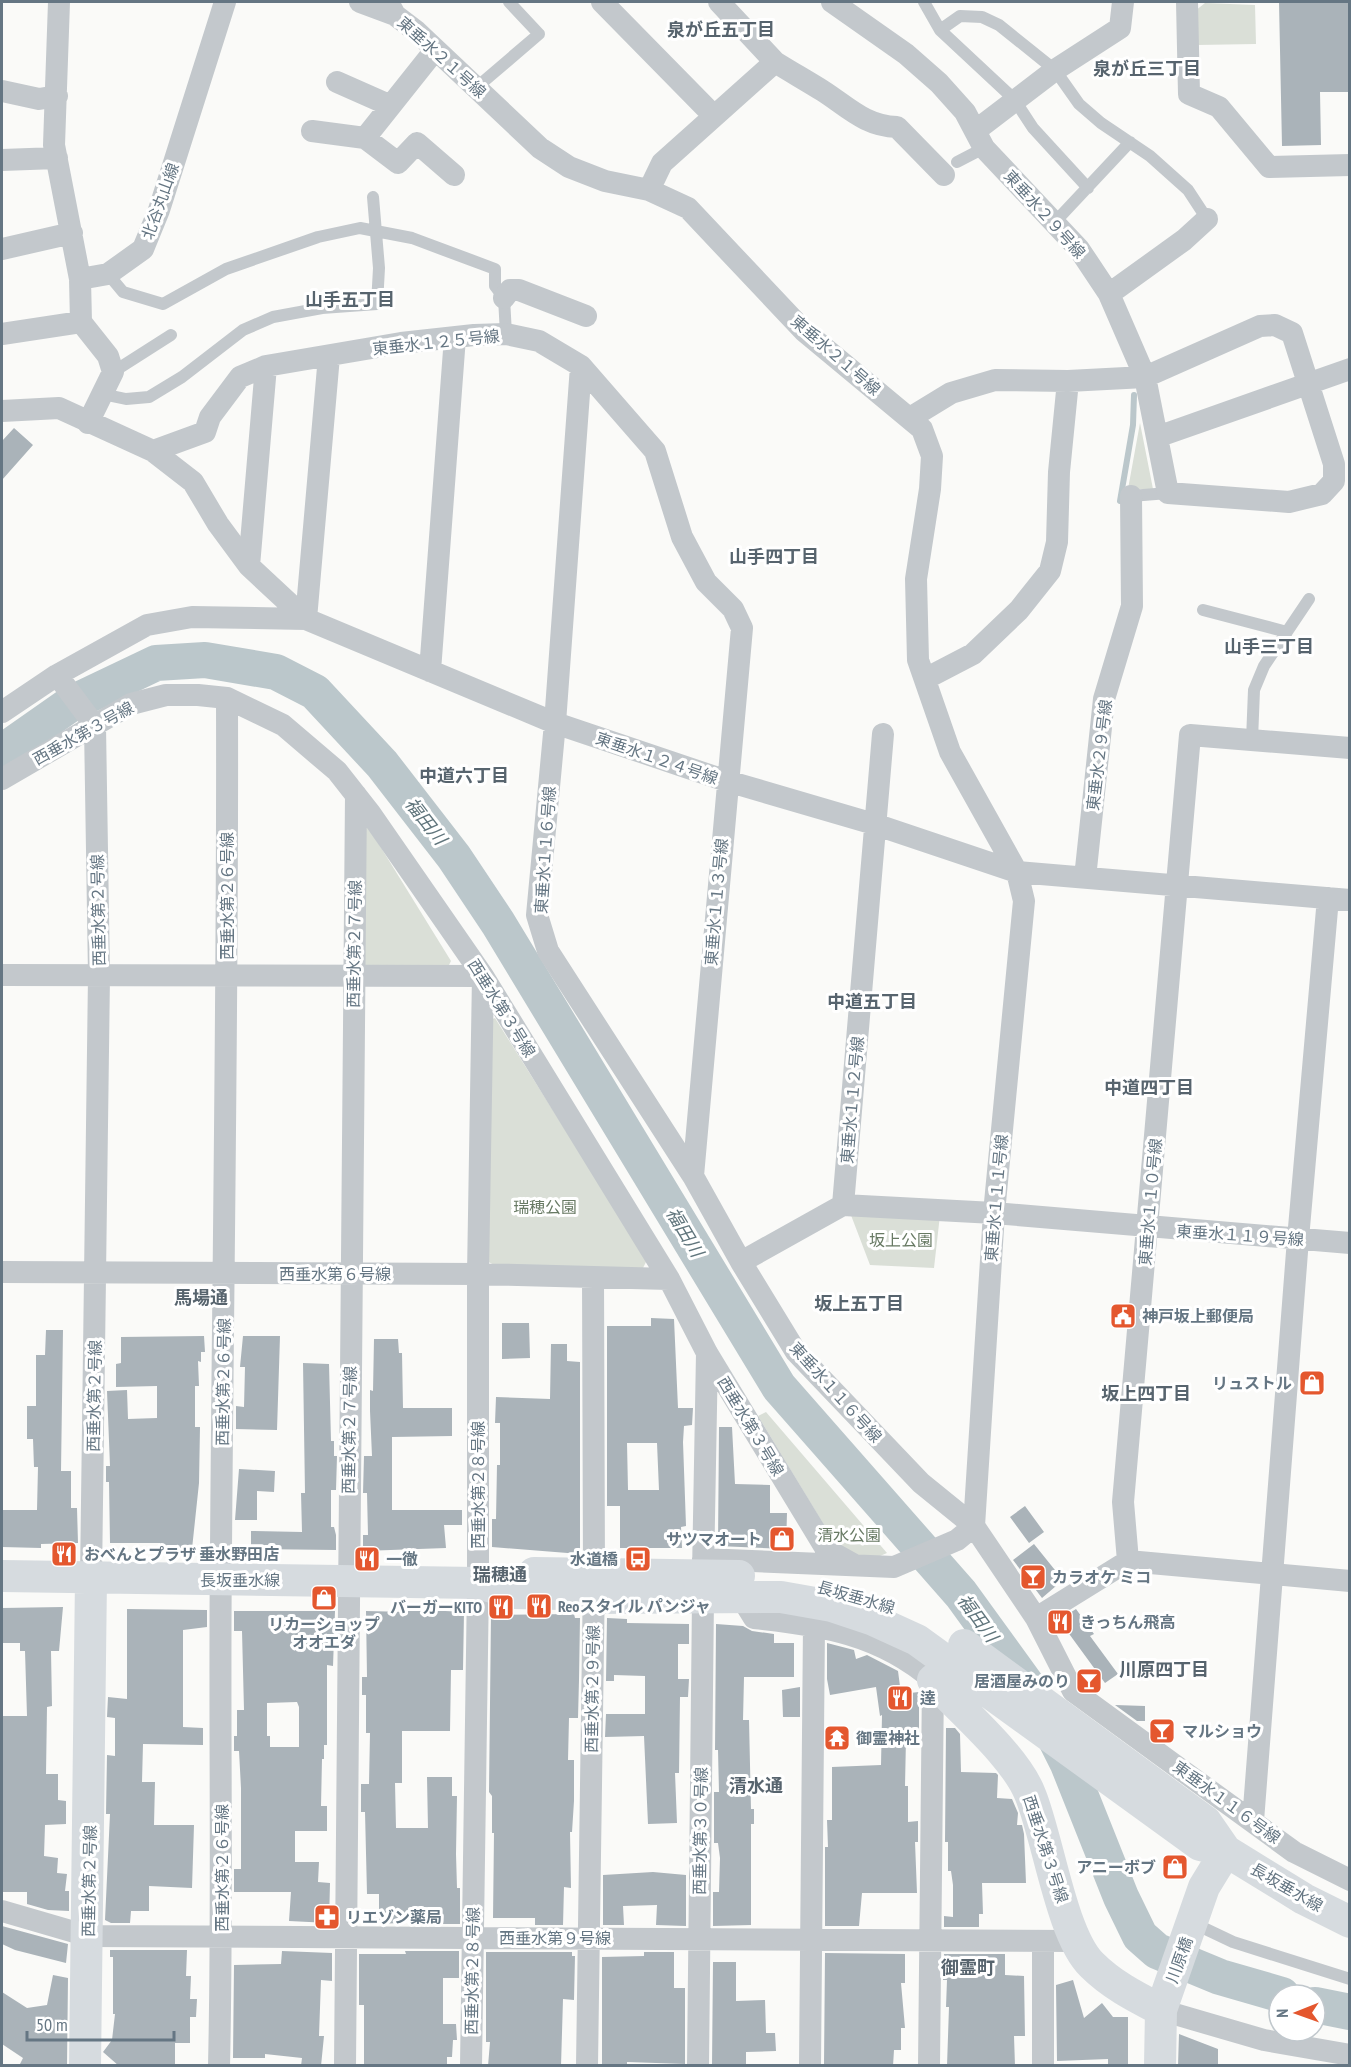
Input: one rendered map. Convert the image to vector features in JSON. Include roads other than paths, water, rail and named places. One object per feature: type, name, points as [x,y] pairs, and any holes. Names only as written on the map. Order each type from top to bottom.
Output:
[{"type":"main road","name":"長坂垂水線","points":[[2,1576],[478,1583],[514,1572],[593,1586],[703,1577],[783,1579],[837,1588],[877,1599],[917,1628]]},
{"type":"main road","name":"長坂垂水線","points":[[703,1577],[741,1597],[781,1597],[832,1606],[871,1619],[917,1628],[957,1640],[1107,1763],[1206,1822],[1226,1851],[1304,1899],[1350,1922]]},
{"type":"main road","name":"西垂水第２号線","points":[[86,2066],[92,1578]]},
{"type":"main road","name":"西垂水第３号線","points":[[933,1680],[1015,1767],[1030,1794],[1076,1941],[1090,1964],[1114,1985],[1163,2004]]},
{"type":"main road","points":[[1192,1922],[1204,1887],[1226,1851]]},
{"type":"main road","name":"川原橋","points":[[1161,2066],[1163,2004],[1192,1922]]},
{"type":"street","points":[[59,2],[54,145],[80,279],[81,322],[108,356],[113,372],[88,423]]},
{"type":"street","name":"北谷丸山線","points":[[80,279],[108,274],[142,249],[159,210],[225,2]]},
{"type":"street","points":[[360,2],[391,8]]},
{"type":"street","points":[[602,2],[713,115]]},
{"type":"street","points":[[719,2],[775,62],[825,93],[852,114],[880,127],[897,127],[950,169]]},
{"type":"street","name":"東垂水２９号線","points":[[832,2],[906,54],[939,83],[966,112],[980,139],[1079,249],[1109,294],[1145,377],[1168,493]]},
{"type":"street","points":[[980,139],[1014,99],[1120,28],[1124,2]]},
{"type":"street","points":[[1187,2],[1189,94],[1219,107],[1269,167],[1350,165]]},
{"type":"street","name":"東垂水２１号線","points":[[391,8],[540,148],[569,167],[605,181],[649,190],[688,208],[804,331],[922,429],[932,456],[930,489],[916,579],[918,660],[950,752],[1017,872]]},
{"type":"street","points":[[365,138],[435,50]]},
{"type":"street","points":[[649,190],[662,163],[713,115],[775,62]]},
{"type":"street","points":[[337,82],[389,105]]},
{"type":"street","points":[[2,91],[39,99],[57,96]]},
{"type":"street","points":[[312,132],[365,138],[398,163],[417,143],[454,175]]},
{"type":"street","points":[[2,160],[57,158]]},
{"type":"street","points":[[1109,294],[1184,240],[1207,219]]},
{"type":"street","points":[[2,249],[72,233]]},
{"type":"street","points":[[504,298],[510,290],[519,290],[586,316]]},
{"type":"street","points":[[2,334],[81,322]]},
{"type":"street","points":[[910,418],[951,393],[995,381],[1068,381],[1145,377],[1260,326],[1275,325],[1292,333],[1334,464],[1334,481],[1322,494],[1289,502],[1168,493]]},
{"type":"street","name":"東垂水１２５号線","points":[[153,451],[205,432],[210,417],[240,377],[266,366],[455,337],[506,334],[539,341],[581,366],[655,451],[682,537],[706,582],[733,609],[742,628]]},
{"type":"street","points":[[430,671],[455,337]]},
{"type":"street","points":[[306,619],[328,356]]},
{"type":"street","points":[[249,566],[266,366]]},
{"type":"street","name":"東垂水１１６号線","points":[[581,366],[555,723],[537,915],[548,951],[693,1176],[741,1262],[796,1352],[921,1483],[966,1533],[1036,1618],[1073,1690],[1294,1852],[1350,1880]]},
{"type":"street","points":[[1157,437],[1350,369]]},
{"type":"street","points":[[925,679],[973,654],[1019,610],[1050,571],[1057,542],[1059,472],[1068,381]]},
{"type":"street","points":[[2,411],[59,408],[153,451],[193,482],[218,524],[249,566],[306,619]]},
{"type":"street","name":"東垂水２９号線","points":[[1086,878],[1104,699],[1132,606],[1131,496]]},
{"type":"street","points":[[2,712],[57,675],[147,625],[192,617],[306,619]]},
{"type":"street","name":"東垂水１２４号線","points":[[306,619],[555,723],[727,781],[874,824],[1017,872],[1339,899]]},
{"type":"street","name":"東垂水１１３号線","points":[[693,1176],[742,628]]},
{"type":"street","points":[[57,675],[94,726]]},
{"type":"street","name":"西垂水第３号線","points":[[2,779],[131,704],[166,695],[198,694],[226,698],[283,725],[337,771],[357,795],[483,976],[669,1279],[707,1353],[826,1549],[860,1568]]},
{"type":"street","name":"西垂水第２６号線","points":[[220,2065],[221,1580],[228,976],[226,698]]},
{"type":"street","name":"西垂水第２号線","points":[[92,1578],[99,975],[94,726]]},
{"type":"street","name":"東垂水１１２号線","points":[[843,1205],[883,734]]},
{"type":"street","name":"東垂水１１０号線","points":[[1128,1561],[1123,1502],[1179,887],[1190,735],[1252,740]]},
{"type":"street","points":[[1252,740],[1350,748]]},
{"type":"street","name":"西垂水第２７号線","points":[[345,2066],[353,976],[357,795]]},
{"type":"street","name":"東垂水１１１号線","points":[[966,1533],[1024,901],[1017,872]]},
{"type":"street","points":[[1253,1821],[1298,1239],[1339,899]]},
{"type":"street","points":[[2,975],[483,976]]},
{"type":"street","name":"西垂水第２８号線","points":[[471,2066],[483,976]]},
{"type":"street","points":[[741,1262],[843,1205]]},
{"type":"street","name":"東垂水１１９号線","points":[[843,1205],[994,1213],[1350,1244]]},
{"type":"street","name":"西垂水第６号線","points":[[2,1272],[478,1274],[669,1279]]},
{"type":"street","name":"西垂水第２９号線","points":[[587,2066],[586,1938],[593,1586],[593,1277]]},
{"type":"street","name":"西垂水第３０号線","points":[[698,2066],[707,1353]]},
{"type":"street","points":[[703,1577],[894,1567],[966,1533]]},
{"type":"street","points":[[1036,1618],[1128,1561],[1350,1581]]},
{"type":"street","points":[[741,1597],[754,1618],[814,1624],[849,1634],[910,1660],[933,1680],[929,2066]]},
{"type":"street","points":[[810,2066],[814,1624]]},
{"type":"street","name":"西垂水第９号線","points":[[2,1911],[88,1936],[1076,1941]]},
{"type":"street","points":[[1043,1941],[1043,2066]]},
{"type":"street","points":[[1163,2004],[1264,2040],[1348,2058]]},
{"type":"lane","points":[[477,87],[540,34],[509,2]]},
{"type":"lane","points":[[924,2],[940,30],[1014,99],[1033,128],[1088,188]]},
{"type":"lane","points":[[940,30],[960,16],[982,17],[999,25],[1055,70],[1079,104],[1150,156],[1188,190],[1207,219]]},
{"type":"lane","points":[[950,169],[980,139]]},
{"type":"lane","points":[[1055,222],[1130,142]]},
{"type":"lane","points":[[102,394],[126,399],[149,397],[182,377],[243,330],[273,317],[322,308],[377,304],[379,268],[373,197]]},
{"type":"lane","points":[[108,274],[123,292],[163,304],[226,269],[318,237],[360,228],[412,238],[495,269],[495,286],[504,298],[506,334]]},
{"type":"lane","points":[[113,372],[171,334]]},
{"type":"lane","name":"東垂水２９号線","points":[[1131,496],[1168,493]]},
{"type":"lane","points":[[1252,740],[1254,690],[1264,666],[1309,599]]},
{"type":"lane","points":[[1203,610],[1287,632]]},
{"type":"lane","points":[[1192,1922],[1233,1942],[1350,1979]]},
{"type":"waterway","points":[[1120,501],[1133,425],[1134,395]]},
{"type":"waterway","name":"福田川","points":[[2,752],[72,703],[156,663],[205,660],[276,672],[315,692],[382,764],[454,857],[498,923],[779,1387],[961,1594],[1032,1692],[1068,1764],[1121,1897],[1140,1936],[1157,1951],[1220,1977],[1267,1991]]},
{"type":"waterway","name":"福田川","points":[[1327,2007],[1350,2012]]},
{"type":"place","name":"神戸坂上郵便局","points":[[1123,1316]]},
{"type":"place","name":"リュストル","points":[[1312,1383]]},
{"type":"place","name":"サツマオート","points":[[782,1539]]},
{"type":"place","name":"おべんとプラザ 垂水野田店","points":[[64,1554]]},
{"type":"place","name":"一徹","points":[[367,1559]]},
{"type":"place","name":"水道橋","points":[[638,1559]]},
{"type":"place","name":"カラオケ ミコ","points":[[1033,1577]]},
{"type":"place","name":"リカーショップ オオエダ","points":[[324,1598]]},
{"type":"place","name":"Reoスタイル パンジャ","points":[[539,1606]]},
{"type":"place","name":"バーガーKITO","points":[[501,1607]]},
{"type":"place","name":"きっちん飛高","points":[[1060,1622]]},
{"type":"place","name":"居酒屋みのり","points":[[1089,1681]]},
{"type":"place","name":"逹","points":[[900,1698]]},
{"type":"place","name":"マルショウ","points":[[1162,1731]]},
{"type":"place","name":"御霊神社","points":[[837,1738]]},
{"type":"place","name":"アニーボブ","points":[[1175,1867]]},
{"type":"place","name":"リエゾン薬局","points":[[327,1917]]},
{"type":"district","name":"泉が丘五丁目","points":[[721,29]]},
{"type":"district","name":"泉が丘三丁目","points":[[1147,68]]},
{"type":"district","name":"山手五丁目","points":[[350,299]]},
{"type":"district","name":"山手四丁目","points":[[774,556]]},
{"type":"district","name":"山手三丁目","points":[[1269,646]]},
{"type":"district","name":"中道六丁目","points":[[464,775]]},
{"type":"district","name":"中道五丁目","points":[[872,1001]]},
{"type":"district","name":"中道四丁目","points":[[1149,1087]]},
{"type":"district","name":"馬場通","points":[[201,1297]]},
{"type":"district","name":"坂上五丁目","points":[[859,1303]]},
{"type":"district","name":"坂上四丁目","points":[[1146,1393]]},
{"type":"district","name":"瑞穂通","points":[[500,1574]]},
{"type":"district","name":"川原四丁目","points":[[1164,1669]]},
{"type":"district","name":"清水通","points":[[756,1785]]},
{"type":"district","name":"御霊町","points":[[968,1967]]},
{"type":"park label","name":"瑞穂公園","points":[[545,1207]]},
{"type":"park label","name":"坂上公園","points":[[901,1240]]},
{"type":"park label","name":"清水公園","points":[[849,1535]]}]
